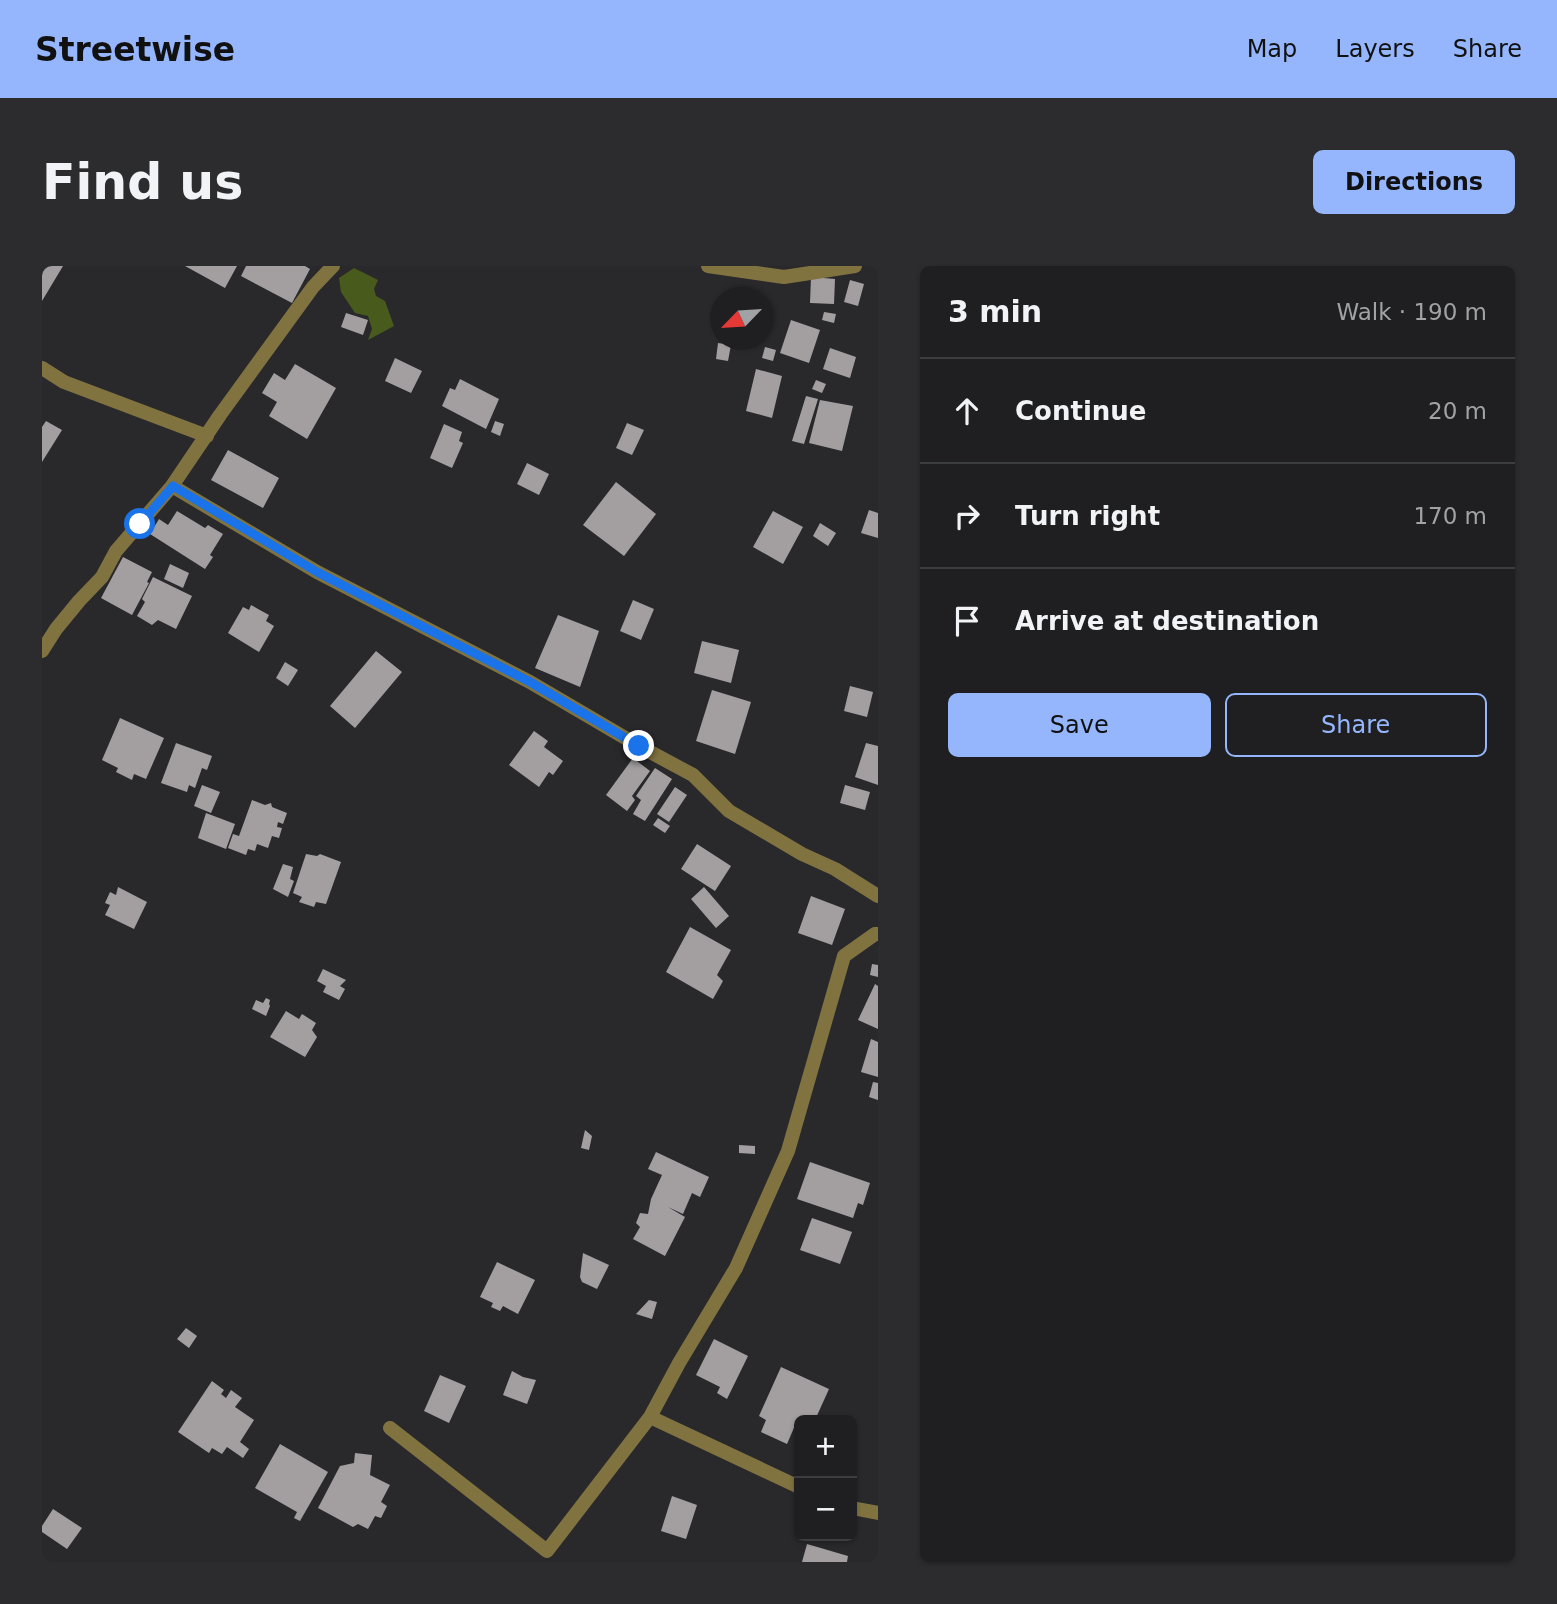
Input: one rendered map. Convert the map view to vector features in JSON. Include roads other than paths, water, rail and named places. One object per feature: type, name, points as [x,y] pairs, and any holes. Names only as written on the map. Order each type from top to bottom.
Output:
[{"type":"street","points":[[42,651],[79,600],[102,577],[116,551],[173,486],[220,415],[313,287],[333,266]]},
{"type":"street","points":[[708,266],[783,277],[856,266]]},
{"type":"street","points":[[42,368],[64,382],[207,436]]},
{"type":"street","points":[[173,486],[317,572],[530,682],[693,775],[729,811],[802,854],[835,869],[878,896]]},
{"type":"street","points":[[390,1428],[547,1551],[650,1417],[736,1268],[788,1151],[844,956],[878,934]]},
{"type":"street","points":[[650,1417],[794,1485]]},
{"type":"street","points":[[857,1509],[878,1513]]}]
